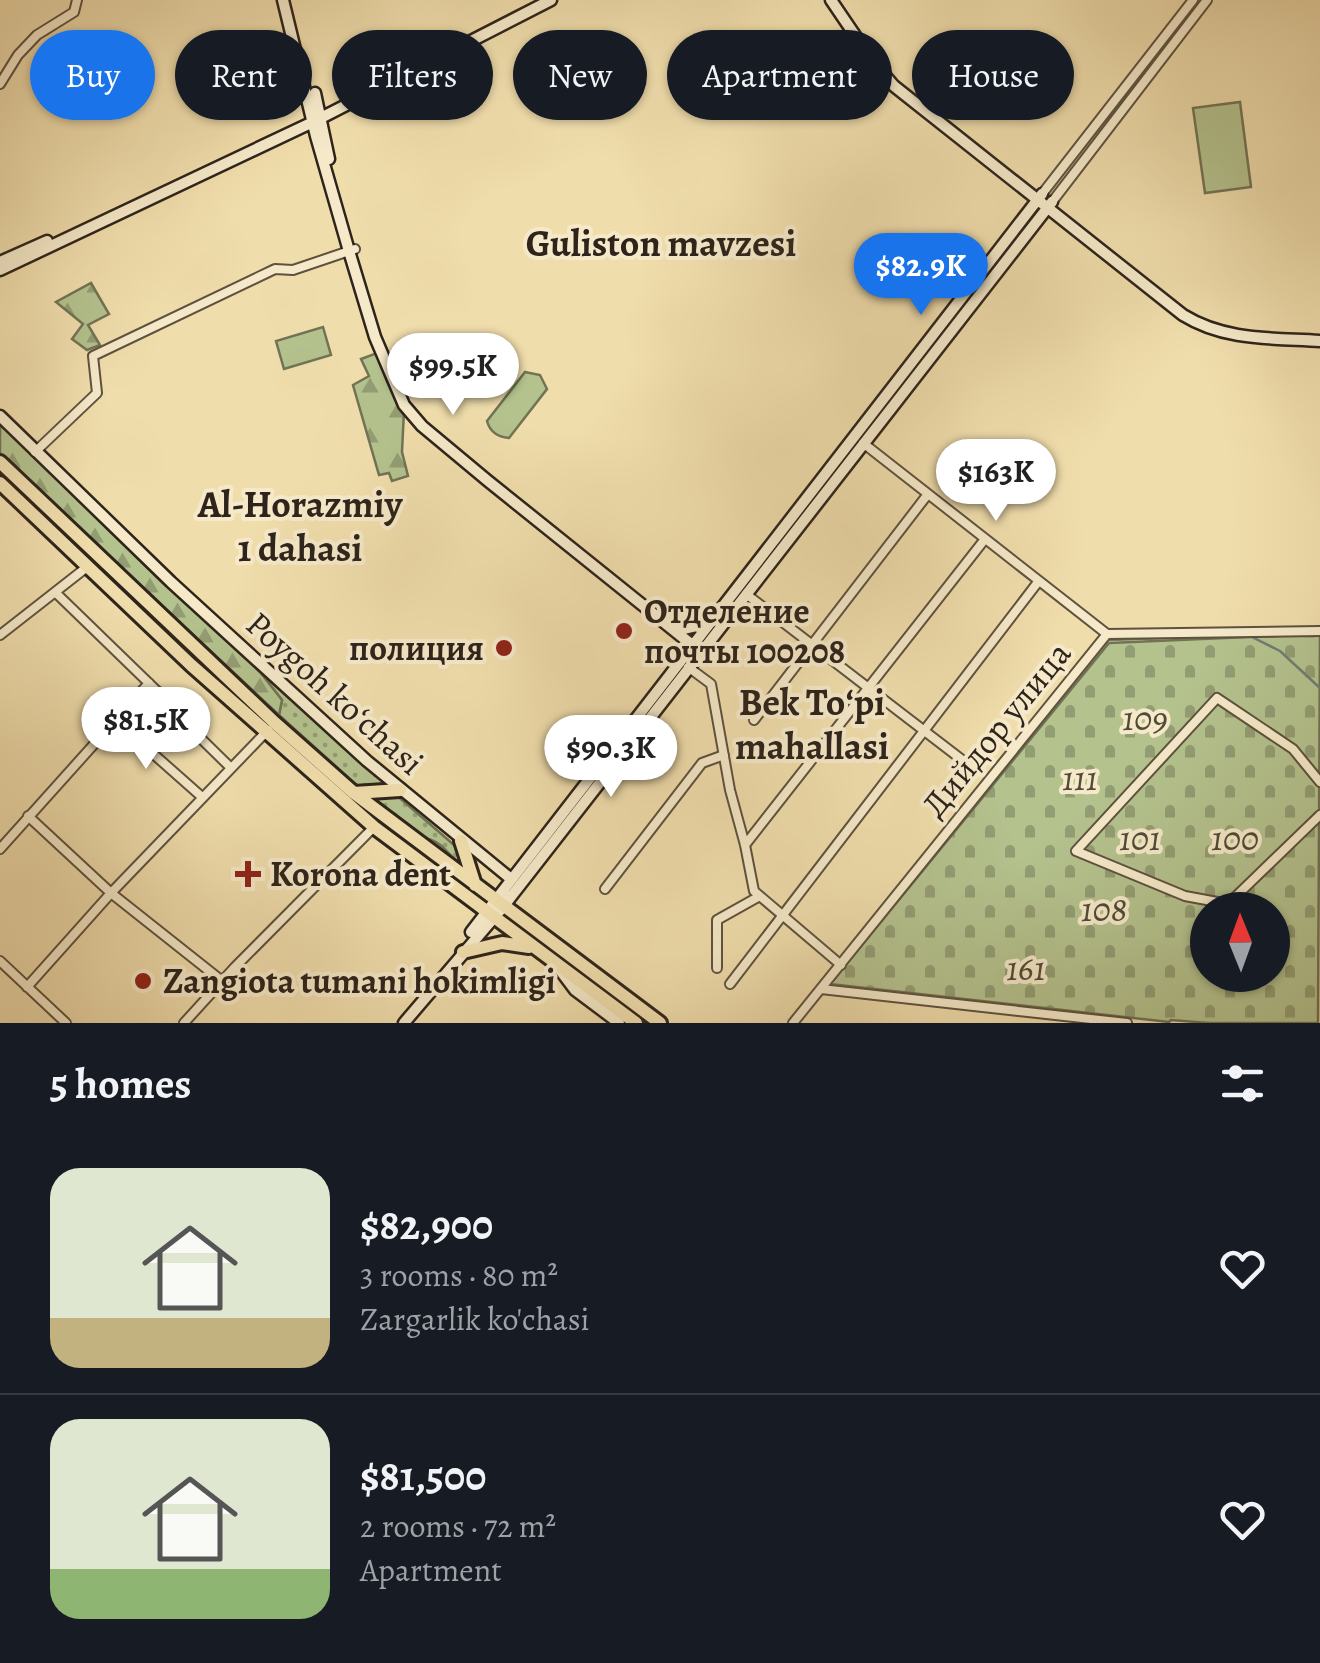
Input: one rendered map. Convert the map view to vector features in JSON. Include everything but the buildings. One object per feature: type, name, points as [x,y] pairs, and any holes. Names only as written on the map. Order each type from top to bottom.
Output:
[{"type":"highway","points":[[0,462],[374,827],[595,983],[636,1023]]},
{"type":"highway","points":[[0,483],[270,728],[476,887],[494,910],[536,948],[660,1023]]},
{"type":"highway","points":[[354,793],[400,790]]},
{"type":"highway","points":[[461,841],[476,887]]},
{"type":"highway","points":[[463,952],[502,943],[536,948]]},
{"type":"main road","points":[[286,0],[391,380],[411,414],[545,528],[697,646]]},
{"type":"main road","points":[[0,262],[316,116],[537,0]]},
{"type":"main road","points":[[0,270],[551,0]]},
{"type":"main road","points":[[834,0],[898,83],[1170,306],[1207,328],[1244,336],[1320,338]]},
{"type":"main road","points":[[697,646],[1045,200]]},
{"type":"main road","points":[[352,250],[399,384],[415,409],[492,478],[697,646]]},
{"type":"main road","name":"Poygoh koʻchasi","points":[[0,416],[228,635],[400,790],[512,879]]},
{"type":"main road","points":[[404,1023],[684,665],[711,622],[742,591]]},
{"type":"main road","points":[[680,630],[711,622]]},
{"type":"main road","points":[[430,990],[438,974],[494,910],[512,879],[684,665]]},
{"type":"main road","points":[[553,961],[575,990],[612,1021]]},
{"type":"street","points":[[0,84],[18,55],[37,35],[74,12],[77,0]]},
{"type":"street","points":[[1045,200],[1090,133],[1194,0]]},
{"type":"street","points":[[1045,200],[1099,140],[1208,0]]},
{"type":"street","points":[[1165,37],[1173,44]]},
{"type":"street","points":[[1090,133],[1099,140]]},
{"type":"street","points":[[35,452],[97,393],[93,356],[275,269],[293,270],[352,250]]},
{"type":"street","points":[[859,440],[1106,634]]},
{"type":"street","points":[[754,720],[928,494]]},
{"type":"street","points":[[746,845],[984,539]]},
{"type":"street","points":[[0,635],[88,566]]},
{"type":"street","points":[[730,984],[1038,582]]},
{"type":"street","points":[[742,591],[974,770]]},
{"type":"street","points":[[56,593],[149,682],[179,703],[178,716],[147,748]]},
{"type":"street","name":"Дийдор улица","points":[[793,1023],[1106,634],[1320,631]]},
{"type":"street","points":[[684,665],[710,684],[754,891],[842,965]]},
{"type":"street","points":[[0,849],[149,682]]},
{"type":"street","points":[[1320,782],[1292,750],[1217,698],[1076,851],[1185,896],[1228,904],[1320,815]]},
{"type":"street","points":[[178,716],[230,767]]},
{"type":"street","points":[[115,720],[202,797]]},
{"type":"street","points":[[27,987],[111,893],[270,728]]},
{"type":"street","points":[[605,889],[702,763],[724,755]]},
{"type":"street","points":[[28,816],[111,893],[222,981]]},
{"type":"street","points":[[184,1023],[374,827]]},
{"type":"street","points":[[717,968],[717,920],[758,898]]},
{"type":"street","points":[[0,961],[66,1023]]},
{"type":"street","points":[[821,990],[1127,1023]]},
{"type":"green space","points":[[1240,102],[1251,187],[1205,193],[1193,108]]},
{"type":"green space","points":[[91,283],[109,314],[88,325],[100,345],[87,350],[72,339],[83,324],[56,302]]},
{"type":"green space","points":[[323,327],[331,355],[284,369],[276,341]]},
{"type":"green space","points":[[377,353],[404,411],[402,452],[408,476],[392,481],[389,473],[379,475],[353,385],[369,376],[361,359]]},
{"type":"green space","points":[[525,372],[540,375],[547,389],[509,438],[501,436],[492,431],[487,421]]},
{"type":"green space","points":[[0,424],[260,672],[282,700],[279,715],[4,458],[0,453]]},
{"type":"green space","points":[[1320,634],[1318,1023],[1169,1022],[830,984],[1109,643]]},
{"type":"green space","points":[[260,672],[387,785],[362,790],[279,715],[282,700]]},
{"type":"green space","points":[[395,794],[461,851],[465,871],[441,846],[422,838],[371,797]]},
{"type":"waterway","points":[[1110,640],[1227,636]]},
{"type":"waterway","points":[[1250,636],[1280,651],[1320,688]]},
{"type":"place","name":"Отделение почты 100208","points":[[624,631]]},
{"type":"place","name":"полиция","points":[[504,648]]},
{"type":"place","name":"Korona dent","points":[[248,874]]},
{"type":"place","name":"Zangiota tumani hokimligi","points":[[143,981]]},
{"type":"district","name":"Guliston mavzesi","points":[[661,243]]},
{"type":"district","name":"Al-Horazmiy 1 dahasi","points":[[300,526]]},
{"type":"district","name":"Bek Toʻpi mahallasi","points":[[812,724]]},
{"type":"park label","name":"109","points":[[1145,718]]},
{"type":"park label","name":"111","points":[[1080,778]]},
{"type":"park label","name":"101","points":[[1140,838]]},
{"type":"park label","name":"100","points":[[1235,838]]},
{"type":"park label","name":"108","points":[[1104,909]]},
{"type":"park label","name":"161","points":[[1026,968]]}]
